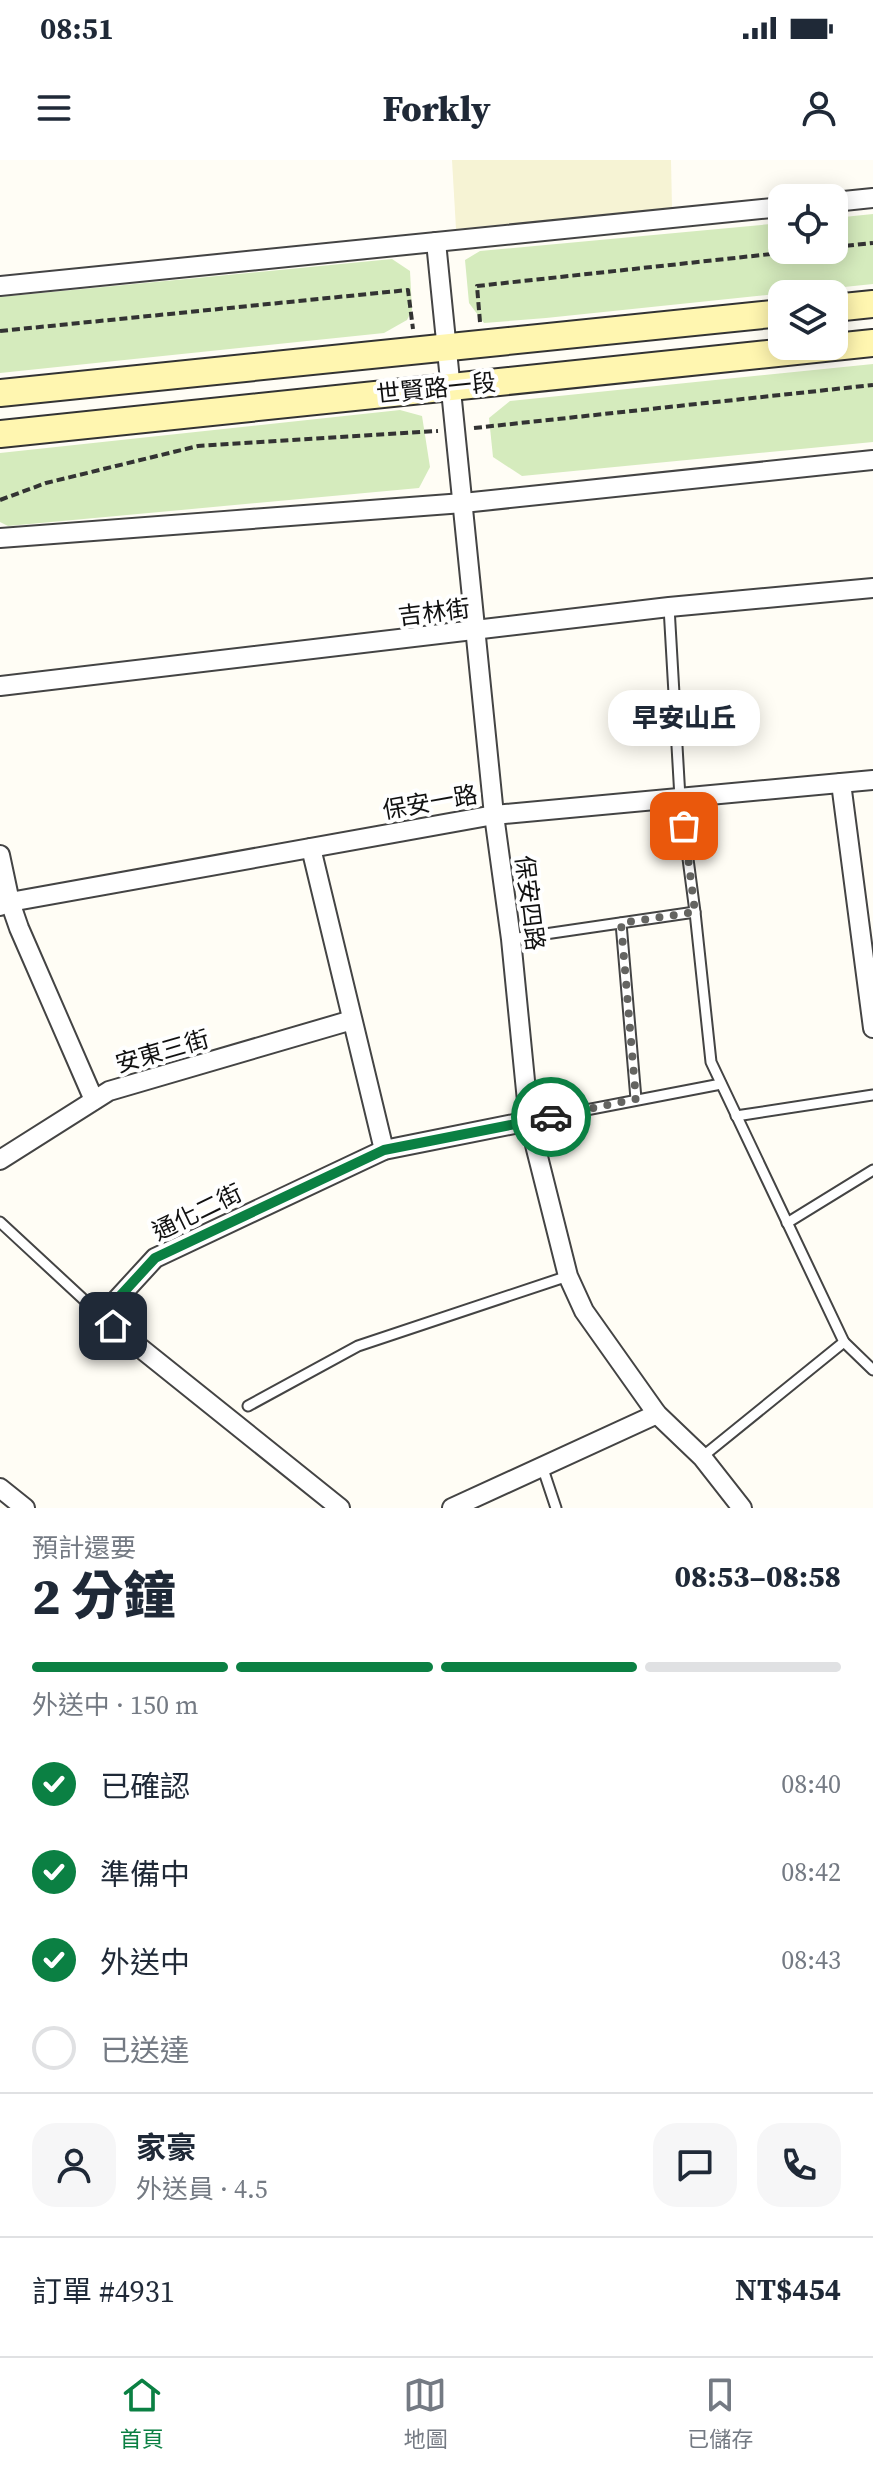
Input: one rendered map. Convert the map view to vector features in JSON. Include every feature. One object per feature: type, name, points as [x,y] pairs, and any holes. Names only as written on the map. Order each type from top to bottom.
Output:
[{"type":"street","points":[[848,201],[873,198]]},
{"type":"street","points":[[0,286],[768,208]]},
{"type":"street","name":"保安四路","points":[[436,242],[494,815],[511,939],[529,1121],[568,1276],[584,1311],[657,1414],[702,1457],[742,1508]]},
{"type":"street","points":[[848,307],[873,304]]},
{"type":"street","name":"世賢路一段","points":[[0,393],[768,314]]},
{"type":"street","name":"世賢路一段","points":[[0,434],[873,343]]},
{"type":"street","points":[[0,538],[463,503],[873,460]]},
{"type":"street","name":"吉林街","points":[[0,686],[669,607],[873,588]]},
{"type":"street","name":"保安一路","points":[[5,904],[494,815],[873,780]]},
{"type":"street","points":[[841,783],[873,1028]]},
{"type":"street","points":[[311,848],[384,1150],[529,1121]]},
{"type":"street","points":[[0,855],[5,904],[19,928],[94,1100]]},
{"type":"street","name":"安東三街","points":[[0,1160],[109,1091],[352,1020]]},
{"type":"street","name":"通化二街","points":[[113,1326],[110,1307],[155,1258],[384,1150]]},
{"type":"street","points":[[113,1326],[340,1508]]},
{"type":"street","points":[[452,1508],[657,1414]]},
{"type":"street","points":[[0,1488],[25,1508]]},
{"type":"lane","points":[[669,607],[680,798],[711,1062],[844,1342],[873,1370]]},
{"type":"lane","points":[[511,939],[695,912]]},
{"type":"lane","points":[[621,923],[636,1099]]},
{"type":"lane","points":[[529,1121],[721,1084]]},
{"type":"lane","points":[[736,1116],[873,1095]]},
{"type":"lane","points":[[787,1223],[873,1170]]},
{"type":"lane","points":[[0,1222],[113,1326]]},
{"type":"lane","points":[[248,1406],[358,1346],[568,1276]]},
{"type":"lane","points":[[702,1457],[844,1342]]},
{"type":"lane","points":[[542,1466],[556,1508]]},
{"type":"path","points":[[848,246],[873,243]]},
{"type":"path","points":[[480,327],[477,286],[768,254]]},
{"type":"path","points":[[0,331],[408,290],[413,330]]},
{"type":"path","points":[[487,426],[873,385]]},
{"type":"path","points":[[0,500],[46,483],[198,446],[423,432]]},
{"type":"shaded area","points":[[452,160],[671,160],[672,208],[456,229]]},
{"type":"green space","points":[[873,214],[873,284],[848,287],[848,280],[768,280],[768,295],[484,323],[469,303],[465,260],[480,251],[768,224],[768,264],[848,264],[848,217]]},
{"type":"green space","points":[[392,259],[410,271],[412,310],[407,320],[384,333],[0,373],[0,297]]},
{"type":"green space","points":[[873,364],[873,442],[522,476],[493,457],[489,418],[510,401]]},
{"type":"green space","points":[[400,410],[422,416],[430,467],[419,488],[8,526],[0,522],[0,453]]},
{"type":"way so far","points":[[551,1117],[636,1099],[621,923],[695,912],[684,826]]},
{"type":"place","name":"早安山丘","points":[[684,826]]},
{"type":"route","points":[[113,1326],[110,1307],[155,1258],[384,1150],[551,1117]]}]
